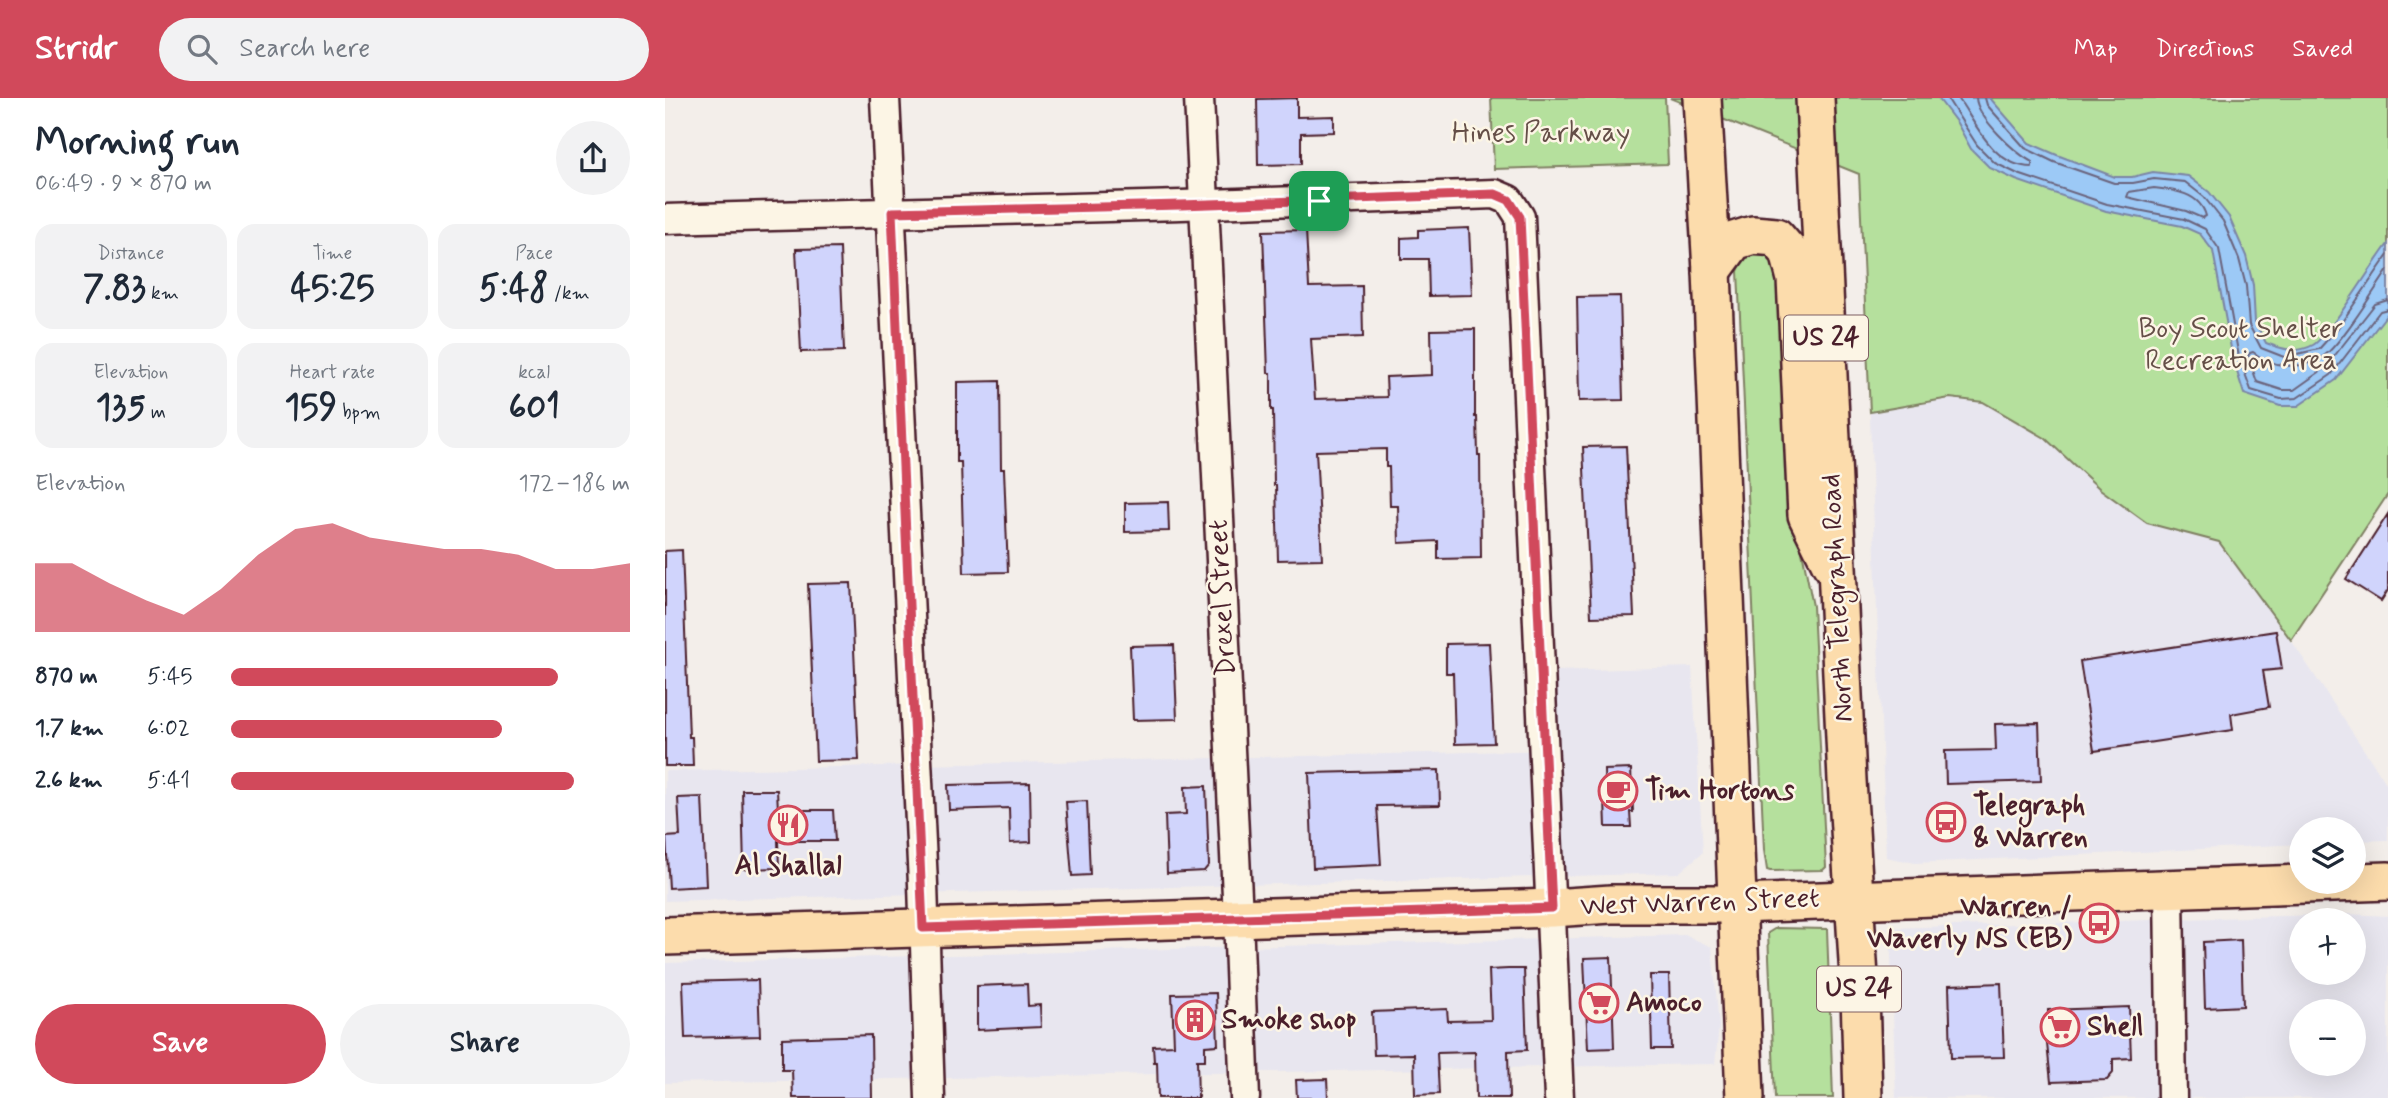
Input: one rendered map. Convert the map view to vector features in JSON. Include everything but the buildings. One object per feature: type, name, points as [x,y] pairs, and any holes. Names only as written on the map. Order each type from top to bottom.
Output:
[{"type":"main road","points":[[1702,98],[1712,271],[1745,1098]]},
{"type":"main road","name":"North Telegraph Road","points":[[1815,98],[1863,1098]]},
{"type":"main road","points":[[1712,271],[1734,241],[1753,235],[1776,237],[1789,252],[1796,279],[1807,515],[1838,577]]},
{"type":"main road","name":"West Warren Street","points":[[665,936],[1611,904],[1736,904],[2388,881]]},
{"type":"main road","points":[[1742,1002],[1766,1045],[1768,1098]]},
{"type":"street","points":[[885,98],[929,1098]]},
{"type":"street","name":"Drexel Street","points":[[1199,98],[1245,1098]]},
{"type":"street","points":[[665,219],[1204,205],[1495,194],[1509,200],[1520,217],[1559,1098]]},
{"type":"street","points":[[2169,890],[2172,1098]]},
{"type":"shaded area","points":[[1998,382],[2178,487],[2291,640],[2388,786],[2388,840],[2366,841],[2366,817],[2289,817],[2289,845],[1915,863],[1886,857],[1869,391]]},
{"type":"shaded area","points":[[1692,667],[1703,852],[1679,873],[665,901],[665,771],[1559,750],[1555,671]]},
{"type":"shaded area","points":[[2366,915],[2388,916],[2388,1098],[1896,1098],[1890,928],[2289,916],[2289,985],[2366,985]]},
{"type":"shaded area","points":[[1685,935],[1712,947],[1719,1026],[1715,1064],[665,1083],[665,963]]},
{"type":"green space","name":"Hines Parkway","points":[[1491,98],[1665,98],[1668,164],[1494,169]]},
{"type":"green space","name":"Boy Scout Shelter Recreation Area","points":[[1670,98],[2388,98],[2388,494],[2291,640],[2219,542],[2147,523],[2100,489],[2045,438],[1983,402],[1950,398],[1870,412],[1859,174]]},
{"type":"green space","points":[[1769,256],[1780,267],[1801,546],[1813,606],[1826,867],[1823,870],[1767,870],[1764,850],[1738,271],[1744,257]]},
{"type":"green space","points":[[1776,928],[1827,929],[1833,1098],[1775,1098],[1768,933]]},
{"type":"water","points":[[1938,98],[1990,98],[2029,143],[2115,177],[2132,177],[2153,172],[2188,176],[2209,192],[2229,217],[2246,256],[2253,285],[2255,322],[2266,343],[2295,350],[2313,345],[2340,314],[2388,244],[2388,313],[2336,380],[2298,406],[2280,406],[2244,394],[2233,359],[2213,251],[2200,234],[2182,226],[2106,211],[2016,180],[1990,168],[1971,149],[1957,123]]},
{"type":"place","name":"Tim Hortons","points":[[1618,791]]},
{"type":"place","name":"Telegraph & Warren","points":[[1946,822]]},
{"type":"place","name":"Al Shallal","points":[[788,825]]},
{"type":"place","name":"Warren / Waverly NS (EB)","points":[[2099,923]]},
{"type":"place","name":"Amoco","points":[[1599,1003]]},
{"type":"place","name":"Smoke shop","points":[[1195,1020]]},
{"type":"place","name":"Shell","points":[[2060,1027]]},
{"type":"route","points":[[1495,194],[1509,200],[1520,217],[1552,908],[923,928],[892,212],[1319,201],[1495,194]]}]
